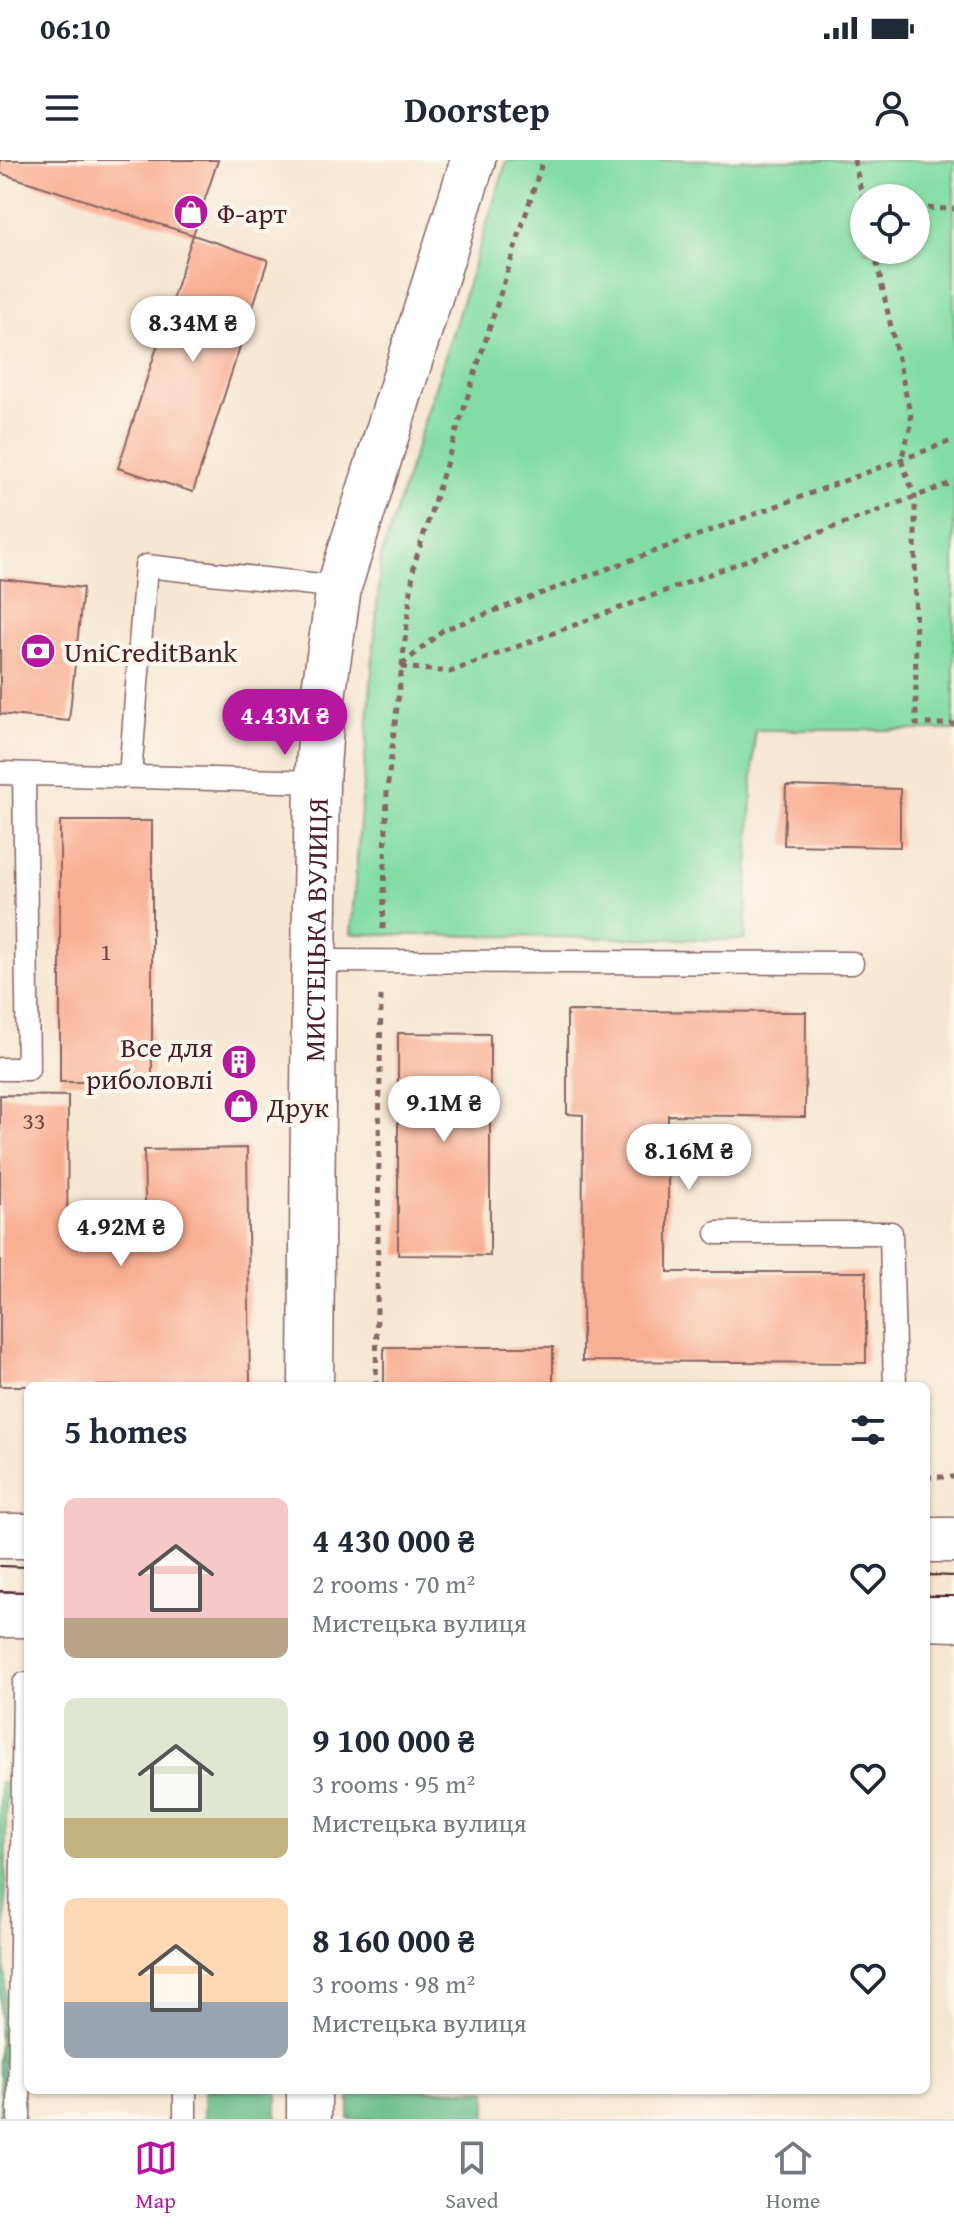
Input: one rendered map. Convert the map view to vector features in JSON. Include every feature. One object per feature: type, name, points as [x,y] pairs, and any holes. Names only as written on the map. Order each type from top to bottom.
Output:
[{"type":"street","name":"МИСТЕЦЬКА ВУЛИЦЯ","points":[[311,1382],[317,782],[323,697],[339,587],[473,160]]},
{"type":"street","points":[[0,1536],[24,1536]]},
{"type":"street","points":[[930,1540],[954,1540]]},
{"type":"street","points":[[0,1615],[24,1615]]},
{"type":"street","points":[[930,1618],[954,1619]]},
{"type":"street","points":[[309,2094],[309,2119]]},
{"type":"lane","points":[[130,777],[146,566],[339,587]]},
{"type":"lane","points":[[0,773],[317,782]]},
{"type":"lane","points":[[0,1069],[28,1069],[24,774]]},
{"type":"lane","points":[[314,961],[852,963]]},
{"type":"lane","points":[[717,1233],[891,1233],[895,1382]]},
{"type":"lane","points":[[19,2119],[24,1684]]},
{"type":"lane","points":[[185,2094],[185,2119]]},
{"type":"path","points":[[376,1382],[381,962],[387,791],[400,667],[414,565],[543,160]]},
{"type":"path","points":[[854,160],[859,184]]},
{"type":"path","points":[[930,208],[954,209]]},
{"type":"path","points":[[877,264],[912,422],[901,460],[915,497],[916,724],[954,724]]},
{"type":"path","points":[[400,667],[443,630],[954,440]]},
{"type":"path","points":[[400,667],[450,672],[954,482]]},
{"type":"path","points":[[930,1477],[954,1477]]},
{"type":"green space","points":[[507,160],[954,160],[954,730],[755,730],[745,940],[351,934],[381,558]]},
{"type":"green space","points":[[0,1782],[6,1782],[4,2119],[0,2119]]},
{"type":"green space","points":[[204,2094],[277,2094],[277,2119],[204,2119]]},
{"type":"green space","points":[[349,2094],[487,2094],[487,2119],[349,2119]]},
{"type":"building","points":[[0,160],[218,160],[193,235],[0,173]]},
{"type":"building","points":[[193,235],[268,260],[193,492],[118,468]]},
{"type":"building","name":"UniCreditBank","points":[[0,579],[83,588],[69,721],[0,714]]},
{"type":"building","points":[[786,786],[900,789],[900,847],[784,845]]},
{"type":"building","points":[[60,821],[152,821],[152,1082],[60,1082]]},
{"type":"building","points":[[567,1011],[806,1012],[805,1117],[668,1115],[668,1272],[866,1272],[866,1363],[582,1361],[583,1115],[567,1114]]},
{"type":"building","points":[[398,1033],[490,1034],[490,1256],[398,1255]]},
{"type":"building","points":[[0,1095],[68,1096],[67,1244],[146,1244],[144,1150],[247,1148],[250,1382],[24,1382],[24,1386],[0,1386]]},
{"type":"building","points":[[384,1347],[553,1347],[553,1382],[384,1382]]},
{"type":"tram line","points":[[0,1566],[24,1567]]},
{"type":"tram line","points":[[930,1575],[954,1576]]},
{"type":"tram line","points":[[0,1591],[24,1592]]},
{"type":"tram line","points":[[930,1596],[954,1596]]},
{"type":"place","name":"Ф-арт","points":[[191,212]]},
{"type":"place","name":"UniCreditBank","points":[[38,651]]},
{"type":"place","name":"Все для риболовлі","points":[[239,1062]]},
{"type":"place","name":"Друк","points":[[241,1106]]}]
